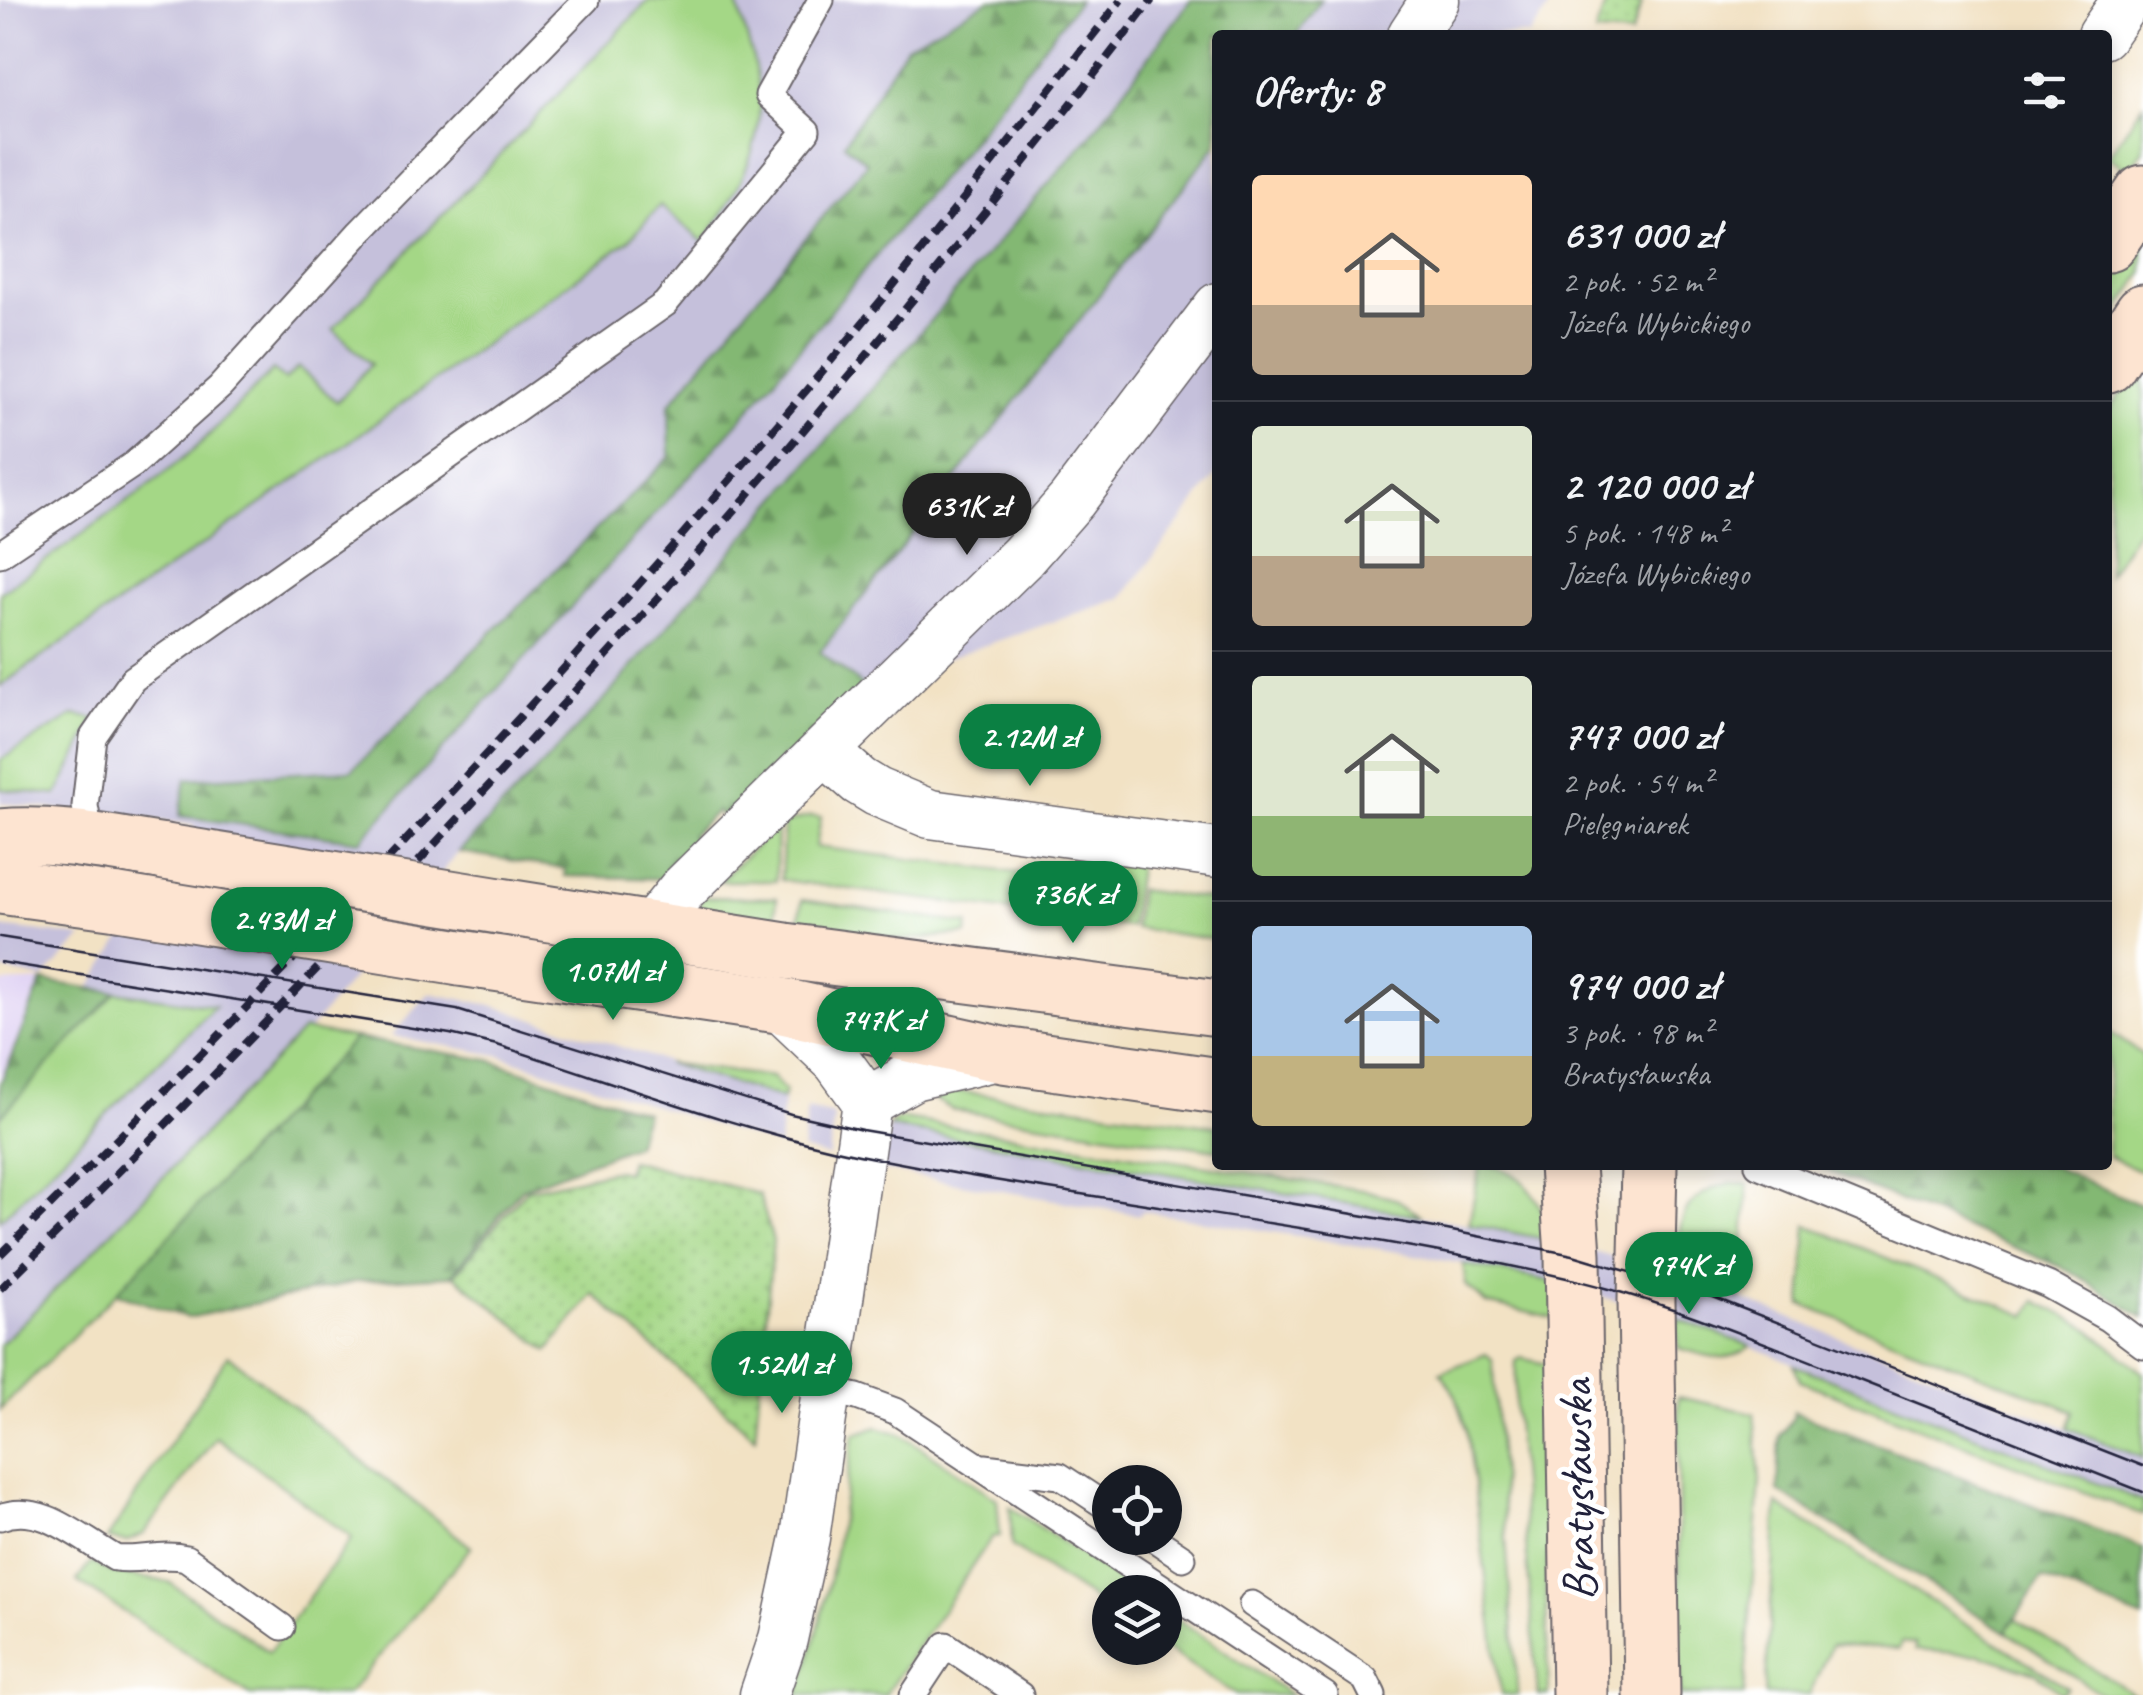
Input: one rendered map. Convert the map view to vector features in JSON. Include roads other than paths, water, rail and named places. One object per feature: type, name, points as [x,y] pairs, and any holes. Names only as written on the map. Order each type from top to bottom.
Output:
[{"type":"street","points":[[1415,30],[1435,0]]},
{"type":"street","points":[[2112,238],[2143,193]]},
{"type":"street","points":[[2112,359],[2143,312]]},
{"type":"street","points":[[654,930],[670,903],[1047,530],[1212,315]]},
{"type":"street","points":[[826,752],[868,787],[930,814],[1212,852]]},
{"type":"street","points":[[0,837],[27,834],[73,838],[785,952],[1212,1007]]},
{"type":"street","points":[[0,886],[778,1005],[1003,1055],[1212,1085]]},
{"type":"street","points":[[764,1695],[782,1639],[805,1538],[867,1102],[837,1060],[778,1005]]},
{"type":"street","points":[[867,1102],[912,1076],[1003,1055]]},
{"type":"street","name":"Bratysławska","points":[[1567,1170],[1580,1695]]},
{"type":"street","name":"Bratysławska","points":[[1649,1170],[1646,1300],[1652,1695]]},
{"type":"lane","points":[[0,554],[86,500],[134,464],[220,388],[360,232],[586,0]]},
{"type":"lane","points":[[73,838],[87,817],[93,737],[133,679],[665,304],[807,131],[768,95],[821,0]]},
{"type":"lane","points":[[1770,1170],[2048,1285],[2107,1318],[2143,1345]]},
{"type":"lane","points":[[825,1390],[858,1396],[895,1410],[1325,1695]]},
{"type":"lane","points":[[980,1467],[1060,1476],[1092,1497]]},
{"type":"lane","points":[[0,1517],[26,1512],[46,1518],[115,1558],[167,1554],[186,1558],[282,1626]]},
{"type":"lane","points":[[1178,1555],[1183,1558]]},
{"type":"lane","points":[[1252,1604],[1365,1679],[1373,1695]]},
{"type":"lane","points":[[913,1695],[946,1645],[1020,1695]]},
{"type":"tram line","points":[[0,937],[457,1010],[791,1114],[862,1130],[1573,1255],[1713,1297],[2143,1466]]},
{"type":"tram line","points":[[0,962],[450,1034],[497,1045],[722,1119],[859,1155],[1394,1244],[1571,1279],[1702,1320],[2143,1492]]},
{"type":"railway","points":[[0,1255],[391,856],[673,546],[855,332],[1121,0]]},
{"type":"railway","points":[[0,1289],[305,982],[598,665],[881,338],[1152,0]]}]
